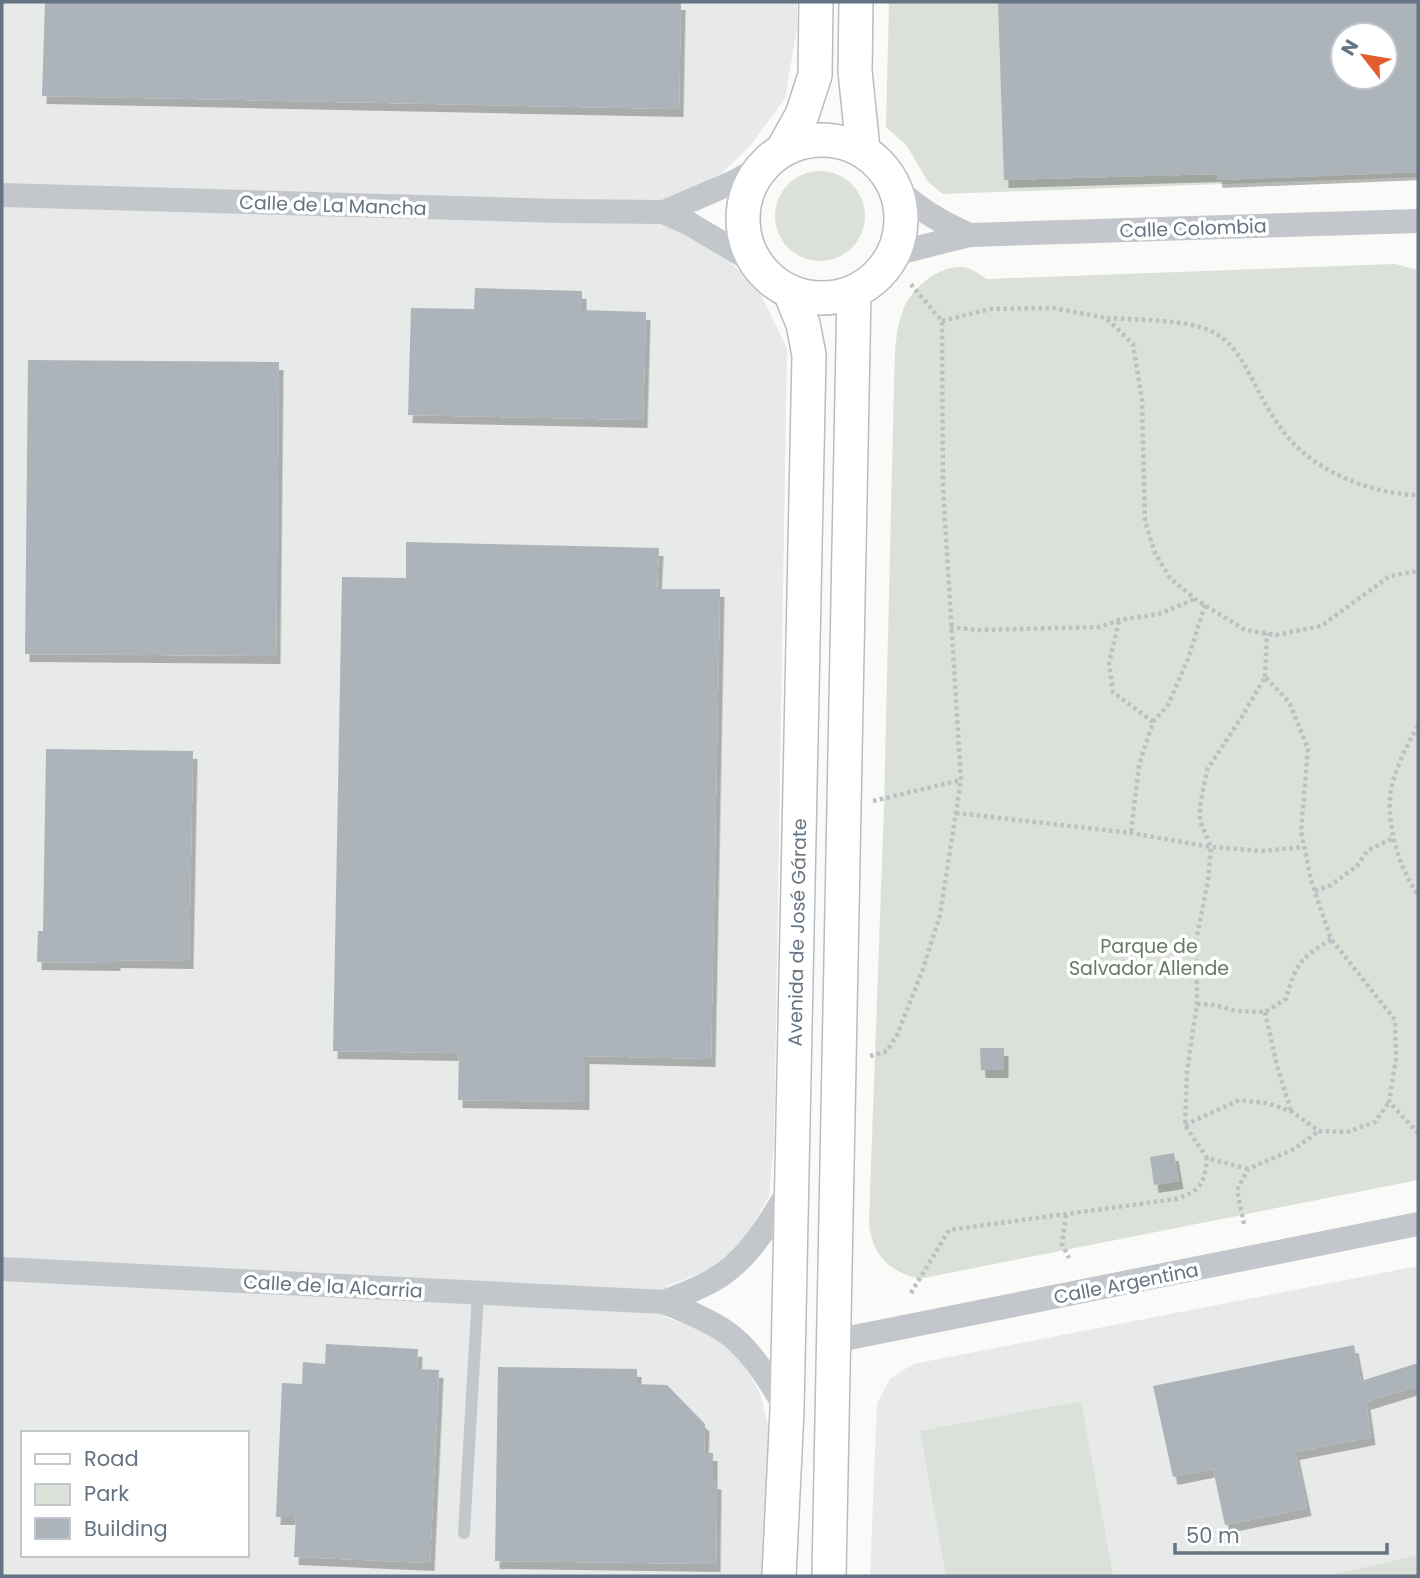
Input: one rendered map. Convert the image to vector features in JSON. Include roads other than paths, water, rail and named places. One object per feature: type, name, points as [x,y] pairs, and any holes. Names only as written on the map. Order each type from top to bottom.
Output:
[{"type":"main road","points":[[772,158],[809,139],[837,140],[863,149],[883,166],[896,188],[902,210],[902,268],[878,277],[854,292],[822,299],[790,292],[770,280],[754,262],[744,238],[742,213],[748,188],[802,115],[815,75],[816,2]]},
{"type":"main road","points":[[856,2],[855,71],[863,149]]},
{"type":"main road","name":"Avenida de José Gárate","points":[[779,1576],[787,1410],[809,355],[803,324],[790,292]]},
{"type":"main road","points":[[829,1576],[854,292]]},
{"type":"street","name":"Calle de La Mancha","points":[[2,195],[664,212],[736,181],[772,158]]},
{"type":"street","name":"Calle Colombia","points":[[896,188],[936,219],[969,235]]},
{"type":"street","name":"Calle de La Mancha","points":[[664,212],[690,224],[754,262]]},
{"type":"street","name":"Calle Colombia","points":[[902,268],[969,235],[1418,221]]},
{"type":"street","name":"Calle de la Alcarria","points":[[664,1302],[711,1282],[736,1264],[757,1242],[792,1186]]},
{"type":"street","name":"Calle Argentina","points":[[834,1342],[1418,1224]]},
{"type":"street","name":"Calle de la Alcarria","points":[[2,1269],[664,1302],[725,1332],[754,1361],[787,1410]]},
{"type":"lane","points":[[464,1533],[478,1293]]},
{"type":"park label","name":"Parque de Salvador Allende","points":[[1149,957]]}]
